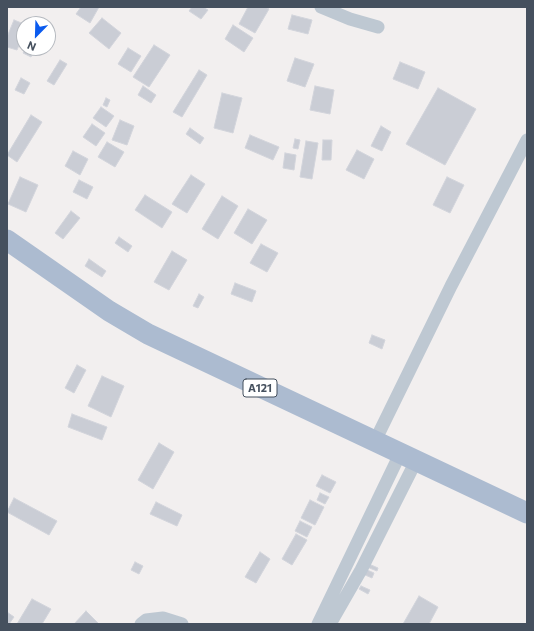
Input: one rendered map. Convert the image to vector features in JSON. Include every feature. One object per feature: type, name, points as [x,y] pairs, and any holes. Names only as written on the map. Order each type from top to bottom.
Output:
[{"type":"main road","name":"A121","points":[[7,240],[109,311],[148,334],[527,513]]},
{"type":"street","points":[[321,7],[350,19],[378,27]]},
{"type":"street","points":[[374,441],[451,286],[527,140]]},
{"type":"street","points":[[318,624],[408,458]]},
{"type":"street","points":[[330,624],[361,570],[408,458]]},
{"type":"street","points":[[141,624],[146,620],[163,618],[182,624]]},
{"type":"building","points":[[81,7],[99,7],[90,23],[76,14]]},
{"type":"building","points":[[192,7],[203,7],[208,10],[201,19],[189,11]]},
{"type":"building","points":[[248,7],[265,7],[269,9],[255,33],[239,24]]},
{"type":"building","points":[[292,15],[312,20],[308,34],[288,29]]},
{"type":"building","points":[[102,18],[121,33],[109,49],[89,33]]},
{"type":"building","points":[[14,20],[16,21],[16,50],[7,47],[7,37]]},
{"type":"building","points":[[233,25],[253,38],[244,52],[225,39]]},
{"type":"building","points":[[154,45],[170,55],[149,87],[133,77]]},
{"type":"building","points":[[128,48],[141,56],[131,72],[118,64]]},
{"type":"building","points":[[295,58],[314,64],[305,87],[287,81]]},
{"type":"building","points":[[60,60],[67,64],[54,85],[47,81]]},
{"type":"building","points":[[400,62],[425,72],[418,89],[393,79]]},
{"type":"building","points":[[199,70],[207,75],[182,117],[173,112]]},
{"type":"building","points":[[21,78],[30,83],[24,94],[15,90]]},
{"type":"building","points":[[143,86],[156,95],[151,103],[138,95]]},
{"type":"building","points":[[315,86],[334,90],[330,114],[310,110]]},
{"type":"building","points":[[438,88],[476,109],[445,165],[406,144]]},
{"type":"building","points":[[222,93],[242,98],[233,133],[214,128]]},
{"type":"building","points":[[106,98],[110,100],[107,107],[103,105]]},
{"type":"building","points":[[101,107],[114,116],[106,127],[93,118]]},
{"type":"building","points":[[31,115],[42,122],[17,162],[7,155]]},
{"type":"building","points":[[120,120],[134,126],[127,145],[112,140]]},
{"type":"building","points":[[92,124],[105,133],[96,146],[83,137]]},
{"type":"building","points":[[381,126],[391,132],[382,151],[371,146]]},
{"type":"building","points":[[190,128],[204,138],[200,144],[186,134]]},
{"type":"building","points":[[250,135],[279,147],[273,160],[245,148]]},
{"type":"building","points":[[295,139],[300,140],[298,149],[293,148]]},
{"type":"building","points":[[323,140],[332,140],[331,160],[322,160]]},
{"type":"building","points":[[306,141],[318,143],[312,179],[300,177]]},
{"type":"building","points":[[107,142],[124,152],[115,167],[98,157]]},
{"type":"building","points":[[357,150],[374,159],[364,179],[346,170]]},
{"type":"building","points":[[73,151],[88,159],[80,175],[65,166]]},
{"type":"building","points":[[285,153],[296,155],[294,170],[283,168]]},
{"type":"building","points":[[191,175],[205,184],[187,213],[172,204]]},
{"type":"building","points":[[20,177],[38,185],[26,212],[8,204]]},
{"type":"building","points":[[447,177],[464,185],[450,213],[433,205]]},
{"type":"building","points":[[79,180],[93,187],[87,199],[73,192]]},
{"type":"building","points":[[145,195],[172,212],[162,228],[135,210]]},
{"type":"building","points":[[222,196],[238,206],[218,239],[202,229]]},
{"type":"building","points":[[248,209],[267,220],[252,244],[234,233]]},
{"type":"building","points":[[71,211],[80,218],[63,239],[55,233]]},
{"type":"building","points":[[119,237],[132,246],[128,252],[115,243]]},
{"type":"building","points":[[261,244],[278,253],[267,272],[250,263]]},
{"type":"building","points":[[172,251],[187,260],[169,290],[154,282]]},
{"type":"building","points":[[89,259],[106,271],[102,277],[85,266]]},
{"type":"building","points":[[235,283],[256,291],[252,302],[231,294]]},
{"type":"building","points":[[199,294],[204,297],[198,308],[193,306]]},
{"type":"building","points":[[372,335],[385,340],[382,349],[369,343]]},
{"type":"building","points":[[77,365],[86,370],[74,393],[65,388]]},
{"type":"building","points":[[102,376],[124,386],[111,417],[88,406]]},
{"type":"building","points":[[72,414],[107,427],[102,440],[68,427]]},
{"type":"building","points":[[159,443],[174,452],[153,489],[138,480]]},
{"type":"building","points":[[322,475],[336,482],[330,493],[316,486]]},
{"type":"building","points":[[320,493],[329,497],[325,504],[317,500]]},
{"type":"building","points":[[14,498],[57,521],[49,535],[7,512]]},
{"type":"building","points":[[310,500],[324,507],[315,525],[301,518]]},
{"type":"building","points":[[156,502],[182,515],[177,526],[150,514]]},
{"type":"building","points":[[300,521],[312,527],[307,537],[295,531]]},
{"type":"building","points":[[296,534],[307,540],[292,565],[282,559]]},
{"type":"building","points":[[260,552],[270,559],[256,583],[245,577]]},
{"type":"building","points":[[135,562],[143,566],[139,574],[131,570]]},
{"type":"building","points":[[369,564],[378,568],[377,571],[367,567]]},
{"type":"building","points":[[365,569],[374,573],[372,578],[363,574]]},
{"type":"building","points":[[361,586],[370,590],[368,594],[359,589]]},
{"type":"building","points":[[419,596],[438,607],[429,624],[403,624]]},
{"type":"building","points":[[32,599],[51,609],[42,624],[17,624]]},
{"type":"building","points":[[86,611],[99,624],[74,624]]},
{"type":"building","points":[[7,612],[14,617],[9,624],[7,624]]}]
